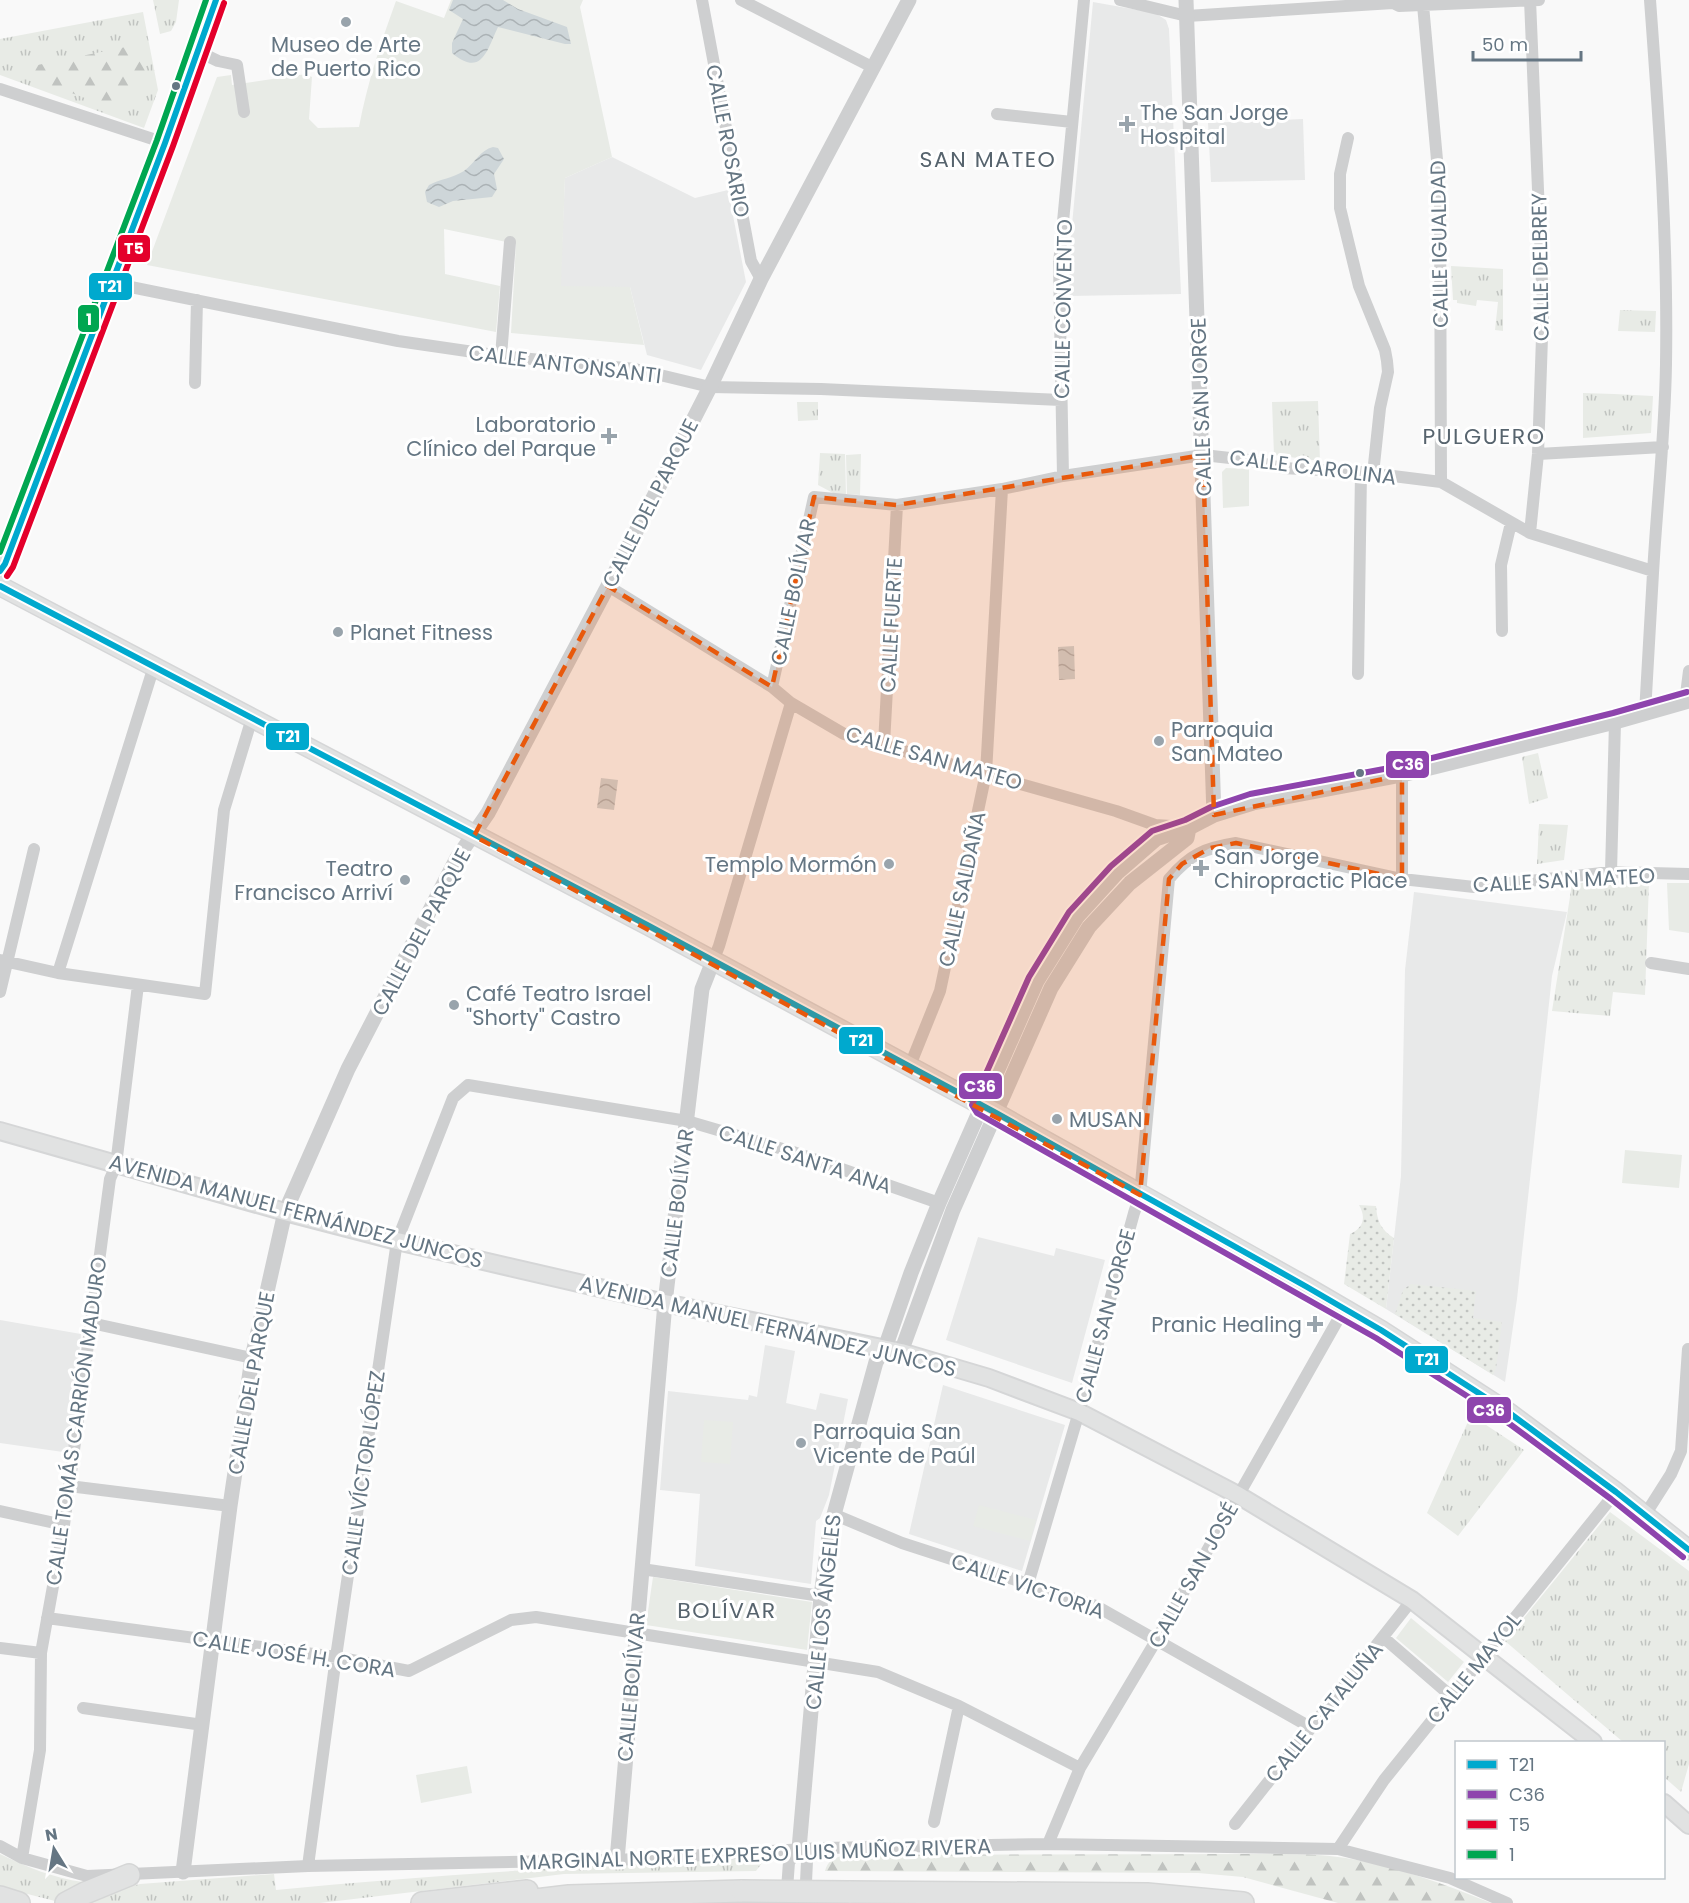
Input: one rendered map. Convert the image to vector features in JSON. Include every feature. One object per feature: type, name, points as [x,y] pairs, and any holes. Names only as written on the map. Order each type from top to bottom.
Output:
[{"type":"highway","points":[[66,1903],[129,1875]]},
{"type":"highway","points":[[422,1903],[531,1890],[569,1896]]},
{"type":"highway","points":[[511,1903],[569,1896],[742,1891],[1147,1894],[1243,1903]]},
{"type":"highway","points":[[0,1897],[19,1903]]},
{"type":"main road","points":[[0,571],[5,564],[165,143],[216,0]]},
{"type":"main road","points":[[0,586],[713,961],[988,1109],[1344,1309],[1508,1412],[1616,1492],[1689,1550]]},
{"type":"main road","name":"AVENIDA MANUEL FERNÁNDEZ JUNCOS","points":[[0,1131],[285,1212],[397,1241],[665,1303],[893,1350],[989,1378],[1079,1412],[1238,1495],[1412,1600],[1590,1741]]},
{"type":"main road","points":[[1665,1804],[1689,1825]]},
{"type":"street","name":"CALLE ROSARIO","points":[[702,0],[751,261],[761,279]]},
{"type":"street","points":[[741,0],[874,68]]},
{"type":"street","name":"CALLE DEL PARQUE","points":[[183,1872],[230,1506],[252,1358],[285,1212],[348,1069],[457,858],[488,813],[608,586],[710,387],[761,279],[909,0]]},
{"type":"street","name":"CALLE CONVENTO","points":[[1063,476],[1059,264],[1084,0]]},
{"type":"street","points":[[1120,0],[1187,16],[1393,2],[1399,6],[1539,0]]},
{"type":"street","name":"CALLE SAN JORGE","points":[[1186,0],[1214,815]]},
{"type":"street","name":"CALLE DELBREY","points":[[1530,0],[1543,308],[1538,454],[1530,533]]},
{"type":"street","points":[[1645,713],[1663,447],[1666,363],[1664,218],[1650,0]]},
{"type":"street","name":"CALLE IGUALDAD","points":[[1424,5],[1440,193],[1441,482]]},
{"type":"street","points":[[197,51],[218,61],[237,65],[244,112]]},
{"type":"street","points":[[0,89],[165,143]]},
{"type":"street","points":[[997,114],[1072,122]]},
{"type":"street","points":[[1348,138],[1340,174],[1340,208],[1359,286],[1385,350],[1388,372],[1367,473],[1358,674]]},
{"type":"street","points":[[501,356],[510,242]]},
{"type":"street","name":"CALLE ANTONSANTI","points":[[111,283],[398,341],[501,356],[635,369],[710,387],[821,389],[1061,400]]},
{"type":"street","points":[[195,383],[197,300]]},
{"type":"street","points":[[1538,454],[1663,447]]},
{"type":"street","name":"CALLE CAROLINA","points":[[814,497],[897,505],[1002,489],[1063,476],[1203,455],[1248,460],[1281,468],[1367,473],[1441,482],[1530,533],[1653,571]]},
{"type":"street","name":"CALLE SALDAÑA","points":[[909,1068],[940,991],[986,774],[1002,489]]},
{"type":"street","name":"CALLE BOLÍVAR","points":[[772,687],[814,497]]},
{"type":"street","name":"CALLE FUERTE","points":[[884,744],[897,505]]},
{"type":"street","points":[[1502,632],[1502,565],[1511,523]]},
{"type":"street","name":"CALLE SAN MATEO","points":[[608,586],[772,687],[791,703],[844,734],[1116,811],[1155,825],[1189,828]]},
{"type":"street","points":[[57,973],[154,666]]},
{"type":"street","points":[[893,1350],[953,1210],[988,1109],[1037,981],[1077,917],[1118,872],[1156,839],[1189,828],[1214,815],[1253,803],[1402,774],[1616,722],[1687,701],[1689,670]]},
{"type":"street","name":"CALLE BOLÍVAR","points":[[617,1860],[665,1303],[702,989],[719,946],[791,703]]},
{"type":"street","points":[[3,961],[57,973],[205,994],[224,810],[252,718]]},
{"type":"street","points":[[1611,872],[1616,722]]},
{"type":"street","points":[[1402,774],[1402,879]]},
{"type":"street","name":"CALLE SAN MATEO","points":[[1210,848],[1236,843],[1402,879],[1474,887],[1611,872],[1689,874]]},
{"type":"street","name":"CALLE SAN JORGE","points":[[1028,1584],[1140,1195],[1170,879],[1182,864],[1210,848]]},
{"type":"street","points":[[0,992],[3,961],[34,849]]},
{"type":"street","points":[[1651,963],[1689,969]]},
{"type":"street","name":"CALLE TOMÁS CARRIÓN MADURO","points":[[22,1858],[40,1750],[41,1653],[64,1525],[110,1179],[116,1165],[138,985]]},
{"type":"street","name":"CALLE SANTA ANA","points":[[459,1091],[468,1085],[687,1121],[794,1152],[939,1203]]},
{"type":"street","name":"CALLE VÍCTOR LÓPEZ","points":[[308,1866],[397,1241],[453,1098],[459,1091]]},
{"type":"street","points":[[893,1350],[910,1274],[939,1203],[988,1109]]},
{"type":"street","name":"CALLE SAN JOSÉ","points":[[1047,1844],[1080,1768],[1157,1640],[1344,1309]]},
{"type":"street","points":[[91,1323],[252,1358]]},
{"type":"street","points":[[1646,1515],[1671,1474],[1681,1451],[1688,1349]]},
{"type":"street","name":"CALLE LOS ÁNGELES","points":[[786,1903],[789,1862],[799,1849],[821,1596],[833,1514],[876,1362],[893,1350]]},
{"type":"street","points":[[69,1486],[230,1506]]},
{"type":"street","name":"CALLE MAYOL","points":[[1338,1849],[1384,1780],[1616,1492]]},
{"type":"street","points":[[0,1511],[64,1525]]},
{"type":"street","name":"CALLE VICTORIA","points":[[833,1514],[902,1543],[1096,1606],[1310,1727]]},
{"type":"street","points":[[642,1569],[821,1596]]},
{"type":"street","name":"CALLE CATALUÑA","points":[[1235,1824],[1412,1600]]},
{"type":"street","name":"CALLE JOSÉ H. CORA","points":[[47,1618],[336,1657],[409,1671],[511,1620],[534,1617],[878,1672],[959,1707],[1080,1768]]},
{"type":"street","points":[[1384,1638],[1451,1696]]},
{"type":"street","points":[[0,1648],[41,1653]]},
{"type":"street","points":[[934,1822],[959,1707]]},
{"type":"street","points":[[83,1708],[203,1725]]},
{"type":"street","name":"MARGINAL NORTE EXPRESO LUIS MUÑOZ RIVERA","points":[[0,1846],[22,1858],[87,1876],[308,1866],[617,1860],[799,1849],[1047,1844],[1338,1849],[1450,1878],[1507,1903]]},
{"type":"street","name":"CALLE LOS ÁNGELES","points":[[799,1849],[807,1861],[805,1903]]},
{"type":"highlighted area","points":[[1203,455],[1214,815],[1402,775],[1402,879],[1236,843],[1210,848],[1182,864],[1169,879],[1140,1195],[474,836],[608,586],[772,687],[814,497],[897,505]]},
{"type":"shaded area","name":"The San Jorge Hospital","points":[[1093,2],[1155,13],[1166,20],[1169,29],[1181,294],[1069,296],[1070,246]]},
{"type":"shaded area","points":[[1303,119],[1305,180],[1211,182],[1208,123]]},
{"type":"shaded area","points":[[612,157],[695,198],[728,190],[746,282],[701,370],[647,355],[630,287],[560,287],[565,178]]},
{"type":"shaded area","points":[[1414,892],[1567,912],[1552,976],[1517,1299],[1505,1382],[1386,1309],[1401,1176],[1405,970]]},
{"type":"shaded area","points":[[978,1237],[1054,1256],[1056,1248],[1105,1260],[1072,1383],[946,1340]]},
{"type":"shaded area","points":[[0,1320],[81,1334],[70,1453],[0,1443]]},
{"type":"shaded area","points":[[765,1345],[795,1351],[786,1403],[816,1410],[820,1393],[848,1399],[829,1495],[820,1518],[816,1521],[811,1584],[695,1566],[700,1494],[660,1490],[668,1391],[748,1400],[749,1395],[757,1397]]},
{"type":"shaded area","points":[[943,1385],[1065,1425],[1022,1571],[909,1534]]},
{"type":"green space","points":[[153,0],[179,0],[176,22],[171,31],[160,34]]},
{"type":"green space","points":[[451,0],[583,0],[580,7],[612,157],[565,178],[561,286],[630,287],[644,345],[511,333],[516,244],[444,229],[445,274],[500,286],[496,332],[147,265],[217,77],[231,75],[232,85],[306,74],[312,77],[309,119],[318,128],[359,127],[375,63],[396,1],[444,18]]},
{"type":"green space","points":[[143,12],[158,90],[144,128],[0,75],[0,39]]},
{"type":"green space","points":[[140,44],[148,75],[129,103],[101,104],[26,76],[18,69]]},
{"type":"green space","points":[[1451,266],[1503,269],[1503,331],[1495,330],[1498,302],[1477,300],[1476,306],[1457,303],[1457,300],[1453,300]]},
{"type":"green space","points":[[1620,310],[1656,311],[1655,332],[1618,331]]},
{"type":"green space","points":[[1583,393],[1653,396],[1651,433],[1583,438]]},
{"type":"green space","points":[[1318,401],[1320,461],[1274,455],[1272,402]]},
{"type":"green space","points":[[797,402],[818,402],[818,420],[798,421]]},
{"type":"green space","points":[[820,453],[845,454],[846,495],[835,494],[818,485]]},
{"type":"green space","points":[[861,454],[860,495],[847,494],[846,455]]},
{"type":"green space","points":[[1226,468],[1249,469],[1249,506],[1223,508],[1222,472]]},
{"type":"green space","points":[[1538,753],[1548,798],[1529,804],[1522,757]]},
{"type":"green space","points":[[1539,824],[1568,825],[1564,860],[1537,864]]},
{"type":"green space","points":[[1599,881],[1649,882],[1645,995],[1613,992],[1610,1016],[1552,1011],[1572,884]]},
{"type":"green space","points":[[1667,883],[1689,883],[1689,933],[1669,930]]},
{"type":"green space","points":[[1625,1150],[1682,1155],[1679,1188],[1622,1183]]},
{"type":"green space","points":[[1359,1205],[1376,1206],[1380,1225],[1394,1238],[1386,1309],[1344,1284],[1350,1234],[1358,1229],[1363,1218]]},
{"type":"green space","points":[[1411,1284],[1476,1291],[1473,1318],[1502,1322],[1493,1375],[1395,1314],[1403,1290]]},
{"type":"green space","points":[[1471,1415],[1524,1450],[1458,1536],[1427,1513]]},
{"type":"green space","points":[[704,1420],[733,1422],[730,1464],[701,1462]]},
{"type":"green space","points":[[979,1505],[1036,1520],[1030,1541],[973,1526]]},
{"type":"green space","points":[[1610,1512],[1689,1571],[1689,1764],[1681,1792],[1665,1778],[1665,1741],[1622,1741],[1505,1641]]},
{"type":"green space","points":[[653,1577],[812,1602],[807,1650],[646,1625]]},
{"type":"green space","points":[[1411,1618],[1464,1662],[1448,1682],[1396,1638]]},
{"type":"green space","points":[[467,1766],[472,1793],[421,1803],[416,1775]]},
{"type":"green space","points":[[0,1854],[40,1871],[84,1884],[55,1901],[0,1887]]},
{"type":"green space","points":[[1300,1854],[1365,1861],[1420,1876],[1491,1903],[1338,1903],[1243,1877],[1198,1873],[825,1871],[832,1860],[845,1855]]},
{"type":"green space","points":[[762,1858],[762,1863],[756,1871],[564,1874],[320,1903],[83,1903],[119,1889],[140,1884],[274,1874],[276,1890],[519,1871]]},
{"type":"water","points":[[453,0],[503,0],[518,9],[567,27],[571,44],[498,27],[487,52],[477,62],[470,63],[452,53],[452,43],[463,19],[449,10]]},
{"type":"water","points":[[493,147],[498,148],[504,159],[494,174],[497,189],[492,197],[453,201],[439,207],[427,202],[425,192],[429,185],[464,171],[481,154]]},
{"type":"water","points":[[1074,646],[1075,679],[1059,680],[1058,647]]},
{"type":"water","points":[[601,778],[618,780],[614,810],[597,808]]},
{"type":"transit line","name":"1","points":[[0,552],[157,140],[206,0]]},
{"type":"transit line","name":"T21","points":[[0,571],[5,564],[165,143],[216,0]]},
{"type":"transit line","name":"T5","points":[[7,576],[13,567],[173,146],[224,3]]},
{"type":"transit line","name":"T21","points":[[0,586],[649,926],[996,1113],[1307,1287],[1381,1330],[1508,1412],[1616,1492],[1689,1550]]},
{"type":"transit line","name":"C36","points":[[1683,1557],[1611,1499],[1503,1419],[1376,1338],[977,1113],[972,1105],[1029,977],[1069,912],[1111,866],[1152,831],[1250,794],[1400,766],[1613,713],[1687,692]]},
{"type":"place","name":"Museo de Arte de Puerto Rico","points":[[346,22]]},
{"type":"place","name":"The San Jorge Hospital","points":[[1127,124]]},
{"type":"place","name":"Laboratorio Clínico del Parque","points":[[609,436]]},
{"type":"place","name":"Planet Fitness","points":[[338,632]]},
{"type":"place","name":"Parroquia San Mateo","points":[[1159,741]]},
{"type":"place","name":"Templo Mormón","points":[[889,864]]},
{"type":"place","name":"San Jorge Chiropractic Place","points":[[1201,868]]},
{"type":"place","name":"Teatro Francisco Arriví","points":[[405,880]]},
{"type":"place","name":"Café Teatro Israel \"Shorty\" Castro","points":[[454,1005]]},
{"type":"place","name":"MUSAN","points":[[1057,1119]]},
{"type":"place","name":"Pranic Healing","points":[[1315,1324]]},
{"type":"place","name":"Parroquia San Vicente de Paúl","points":[[801,1443]]},
{"type":"district","name":"SAN MATEO","points":[[988,159]]},
{"type":"district","name":"PULGUERO","points":[[1484,436]]},
{"type":"district","name":"BOLÍVAR","points":[[727,1610]]}]
